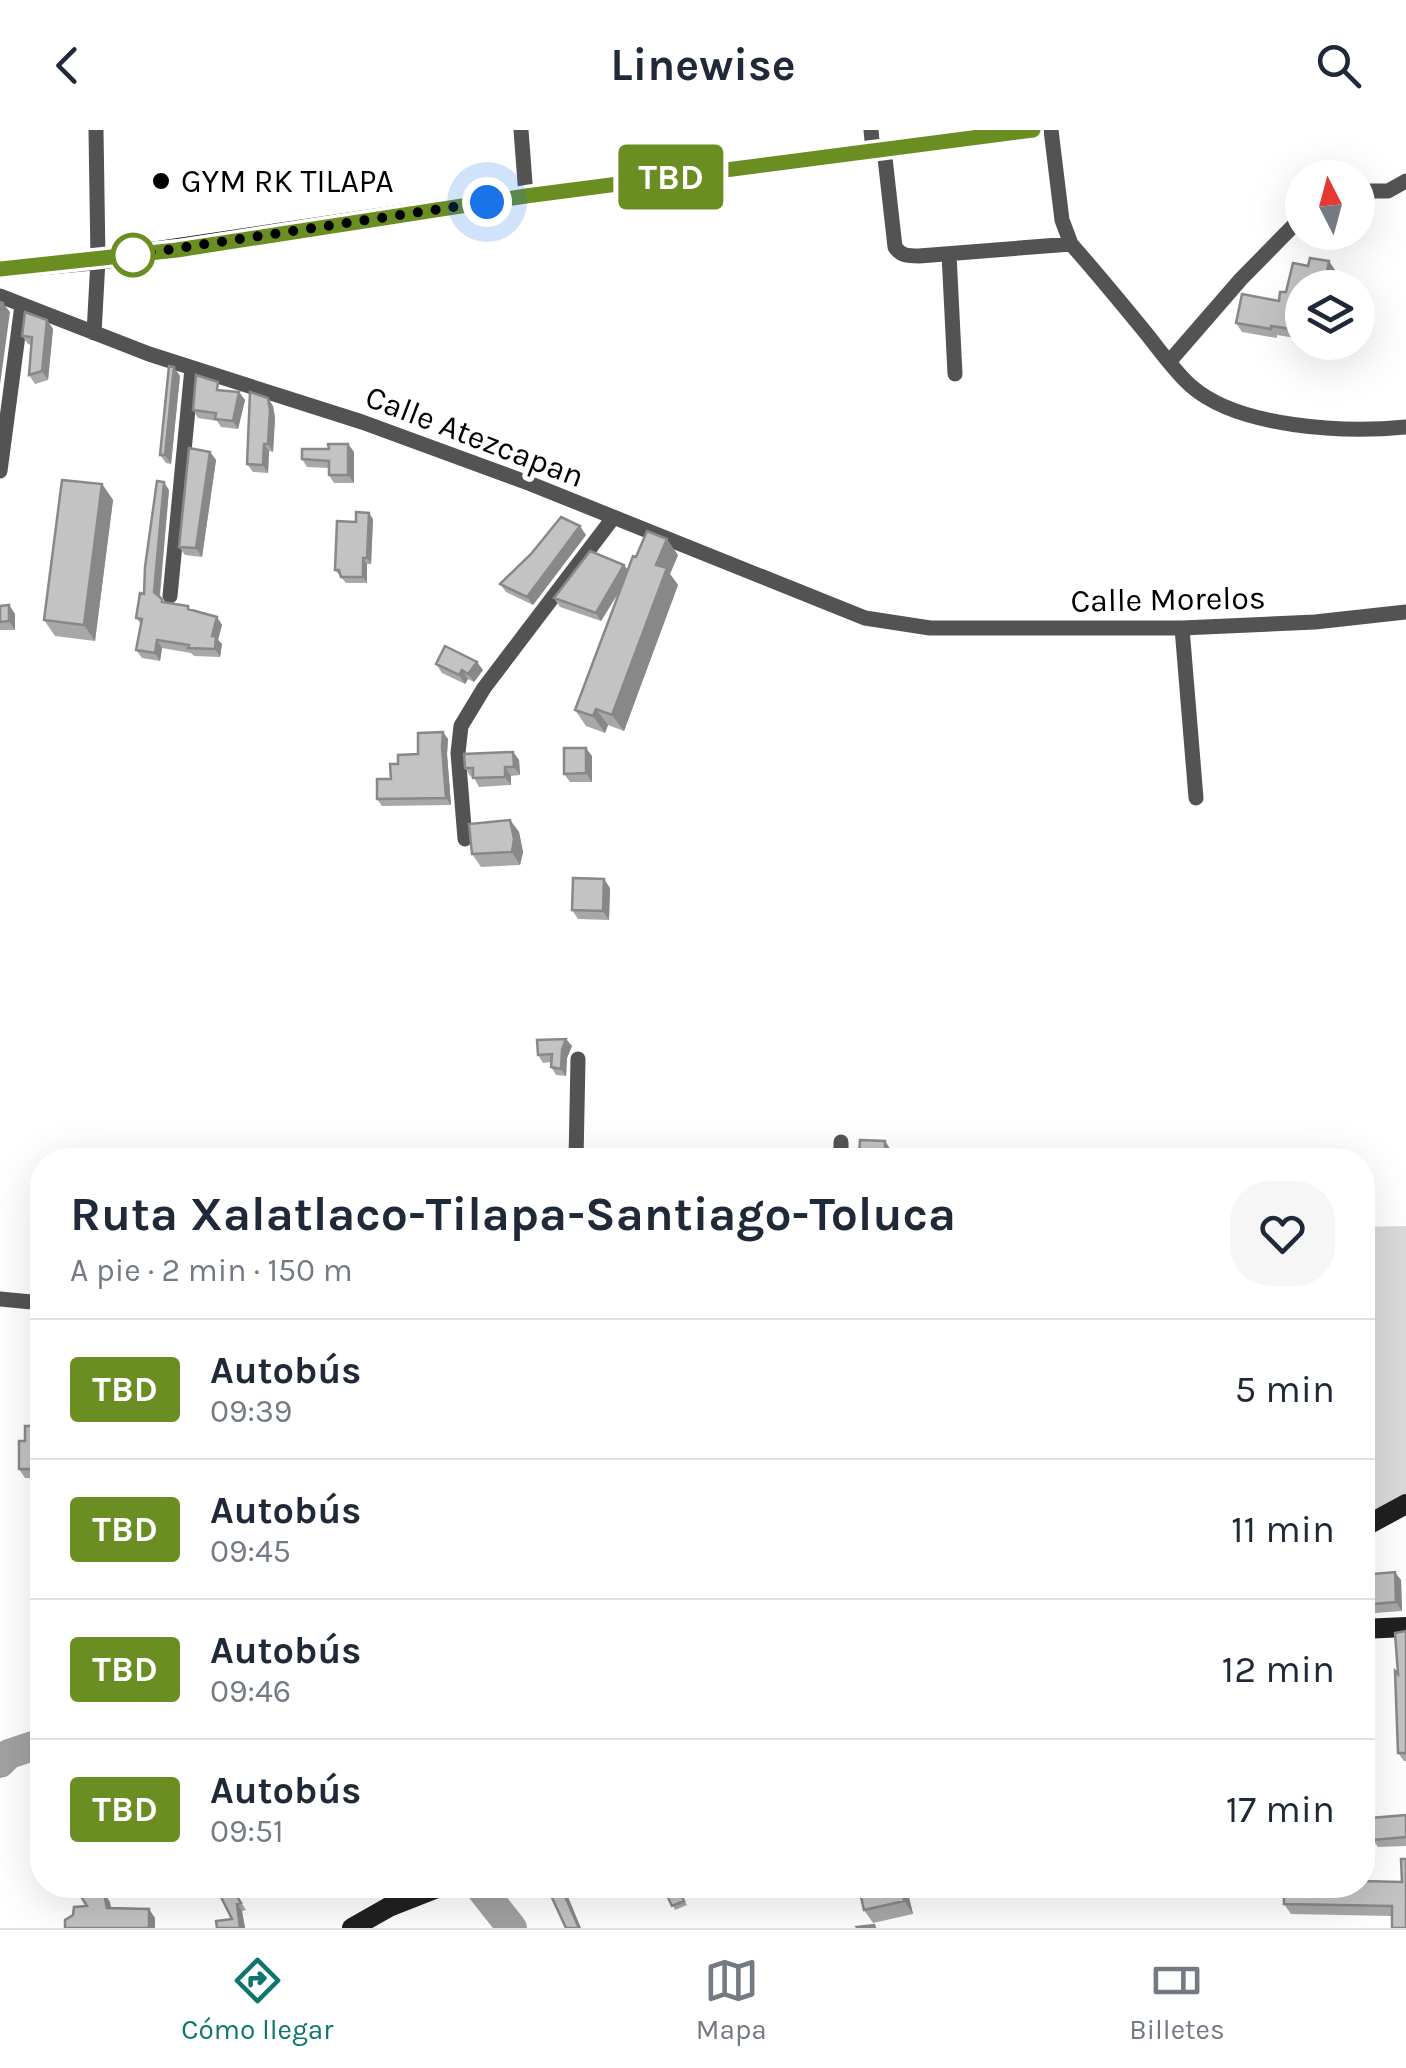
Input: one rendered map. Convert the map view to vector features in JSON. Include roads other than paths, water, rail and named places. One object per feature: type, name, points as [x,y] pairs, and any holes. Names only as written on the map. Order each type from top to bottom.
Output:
[{"type":"main road","points":[[0,270],[98,260],[876,143],[1034,130]]},
{"type":"main road","points":[[1375,1521],[1406,1504]]},
{"type":"main road","points":[[1375,1628],[1406,1627]]},
{"type":"main road","points":[[352,1928],[411,1898]]},
{"type":"street","points":[[94,333],[98,260],[96,130]]},
{"type":"street","points":[[521,130],[526,196]]},
{"type":"street","points":[[1051,130],[1062,220],[1071,244],[1190,385],[1242,414],[1273,422],[1406,427]]},
{"type":"street","points":[[876,143],[895,246],[900,253],[949,254],[1071,244]]},
{"type":"street","points":[[1375,191],[1388,191],[1406,181]]},
{"type":"street","points":[[1169,362],[1285,235]]},
{"type":"street","points":[[949,254],[955,374]]},
{"type":"street","name":"Calle Atezcapan","points":[[0,296],[192,368],[362,422],[531,484],[865,618],[930,628]]},
{"type":"street","points":[[0,471],[22,305]]},
{"type":"street","points":[[170,596],[192,368]]},
{"type":"street","points":[[464,838],[458,753],[461,726],[484,688],[613,518]]},
{"type":"street","name":"Calle Morelos","points":[[930,628],[1182,628],[1315,622],[1406,612]]},
{"type":"street","points":[[1182,628],[1196,798]]},
{"type":"street","points":[[576,1148],[578,1059]]},
{"type":"street","points":[[841,1142],[841,1148]]},
{"type":"street","points":[[0,1299],[30,1302]]},
{"type":"waterway","points":[[0,1763],[9,1754],[30,1747]]},
{"type":"waterway","points":[[488,1898],[512,1928]]},
{"type":"place","name":"GYM RK TILAPA","points":[[161,181]]}]
